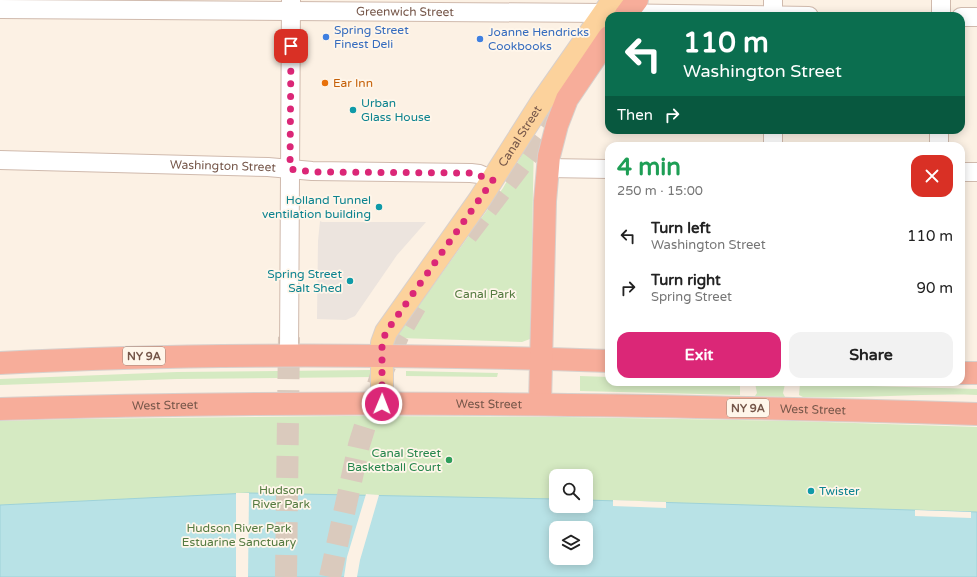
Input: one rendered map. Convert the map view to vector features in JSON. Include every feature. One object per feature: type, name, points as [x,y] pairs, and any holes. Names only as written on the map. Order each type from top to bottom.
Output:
[{"type":"highway","name":"Canal Street","points":[[540,404],[545,201],[548,168],[554,136],[567,99],[605,43]]},
{"type":"highway","name":"NY 9A","points":[[0,363],[137,356],[289,354],[382,354],[605,361]]},
{"type":"highway","points":[[965,373],[977,373]]},
{"type":"highway","name":"West Street","points":[[0,409],[382,404],[540,404],[977,414]]},
{"type":"main road","name":"Canal Street","points":[[382,404],[382,343],[386,332],[493,180],[541,103],[605,27]]},
{"type":"street","points":[[773,0],[773,12]]},
{"type":"street","points":[[941,0],[941,12]]},
{"type":"street","name":"Greenwich Street","points":[[0,9],[100,4],[621,8],[697,12]]},
{"type":"street","points":[[289,354],[291,5]]},
{"type":"street","points":[[965,17],[977,18]]},
{"type":"street","name":"Washington Street","points":[[0,160],[268,166],[312,172],[471,173],[493,180]]},
{"type":"street","points":[[548,168],[605,170]]},
{"type":"street","points":[[965,172],[977,172]]},
{"type":"shaded area","name":"Spring Street Salt Shed","points":[[320,221],[426,222],[397,255],[355,316],[346,320],[317,319],[318,241]]},
{"type":"green space","name":"Canal Park","points":[[532,137],[534,140],[530,339],[522,342],[399,338],[398,334],[503,188]]},
{"type":"green space","points":[[372,370],[372,377],[177,379],[0,385],[0,379],[177,372]]},
{"type":"green space","points":[[406,371],[498,373],[497,377],[406,376]]},
{"type":"green space","points":[[580,376],[605,377],[605,386],[740,386],[740,395],[580,391]]},
{"type":"green space","points":[[756,386],[785,386],[783,393],[785,397],[755,396],[757,393]]},
{"type":"green space","points":[[800,386],[871,386],[977,389],[977,395],[803,397],[799,395]]},
{"type":"green space","name":"Hudson River Park","points":[[347,416],[561,417],[793,421],[977,427],[977,577],[0,577],[0,421]]},
{"type":"water","name":"Hudson River Park Estuarine Sanctuary","points":[[249,493],[549,499],[549,513],[593,513],[593,500],[977,512],[977,577],[0,577],[0,505]]},
{"type":"pier","points":[[236,493],[249,493],[248,577],[236,577]]},
{"type":"pier","points":[[366,494],[379,495],[360,560],[357,577],[344,577],[347,557]]},
{"type":"pier","points":[[613,500],[666,502],[666,508],[613,506]]},
{"type":"pier","points":[[915,510],[971,512],[971,518],[915,516]]},
{"type":"tunnel","points":[[467,235],[561,112]]},
{"type":"tunnel","points":[[330,577],[359,445],[381,375],[398,336],[419,300]]},
{"type":"tunnel","points":[[286,577],[289,337]]},
{"type":"place","name":"Spring Street Finest Deli","points":[[326,37]]},
{"type":"place","name":"Joanne Hendricks Cookbooks","points":[[480,39]]},
{"type":"place","name":"Ear Inn","points":[[325,83]]},
{"type":"place","name":"Urban Glass House","points":[[353,110]]},
{"type":"place","name":"Holland Tunnel ventilation building","points":[[379,207]]},
{"type":"place","name":"Spring Street Salt Shed","points":[[350,281]]},
{"type":"place","name":"Canal Street Basketball Court","points":[[449,460]]},
{"type":"place","name":"Twister","points":[[811,491]]},
{"type":"route","points":[[291,46],[290,169],[312,172],[471,173],[479,174],[493,180],[383,337],[382,404]]}]
